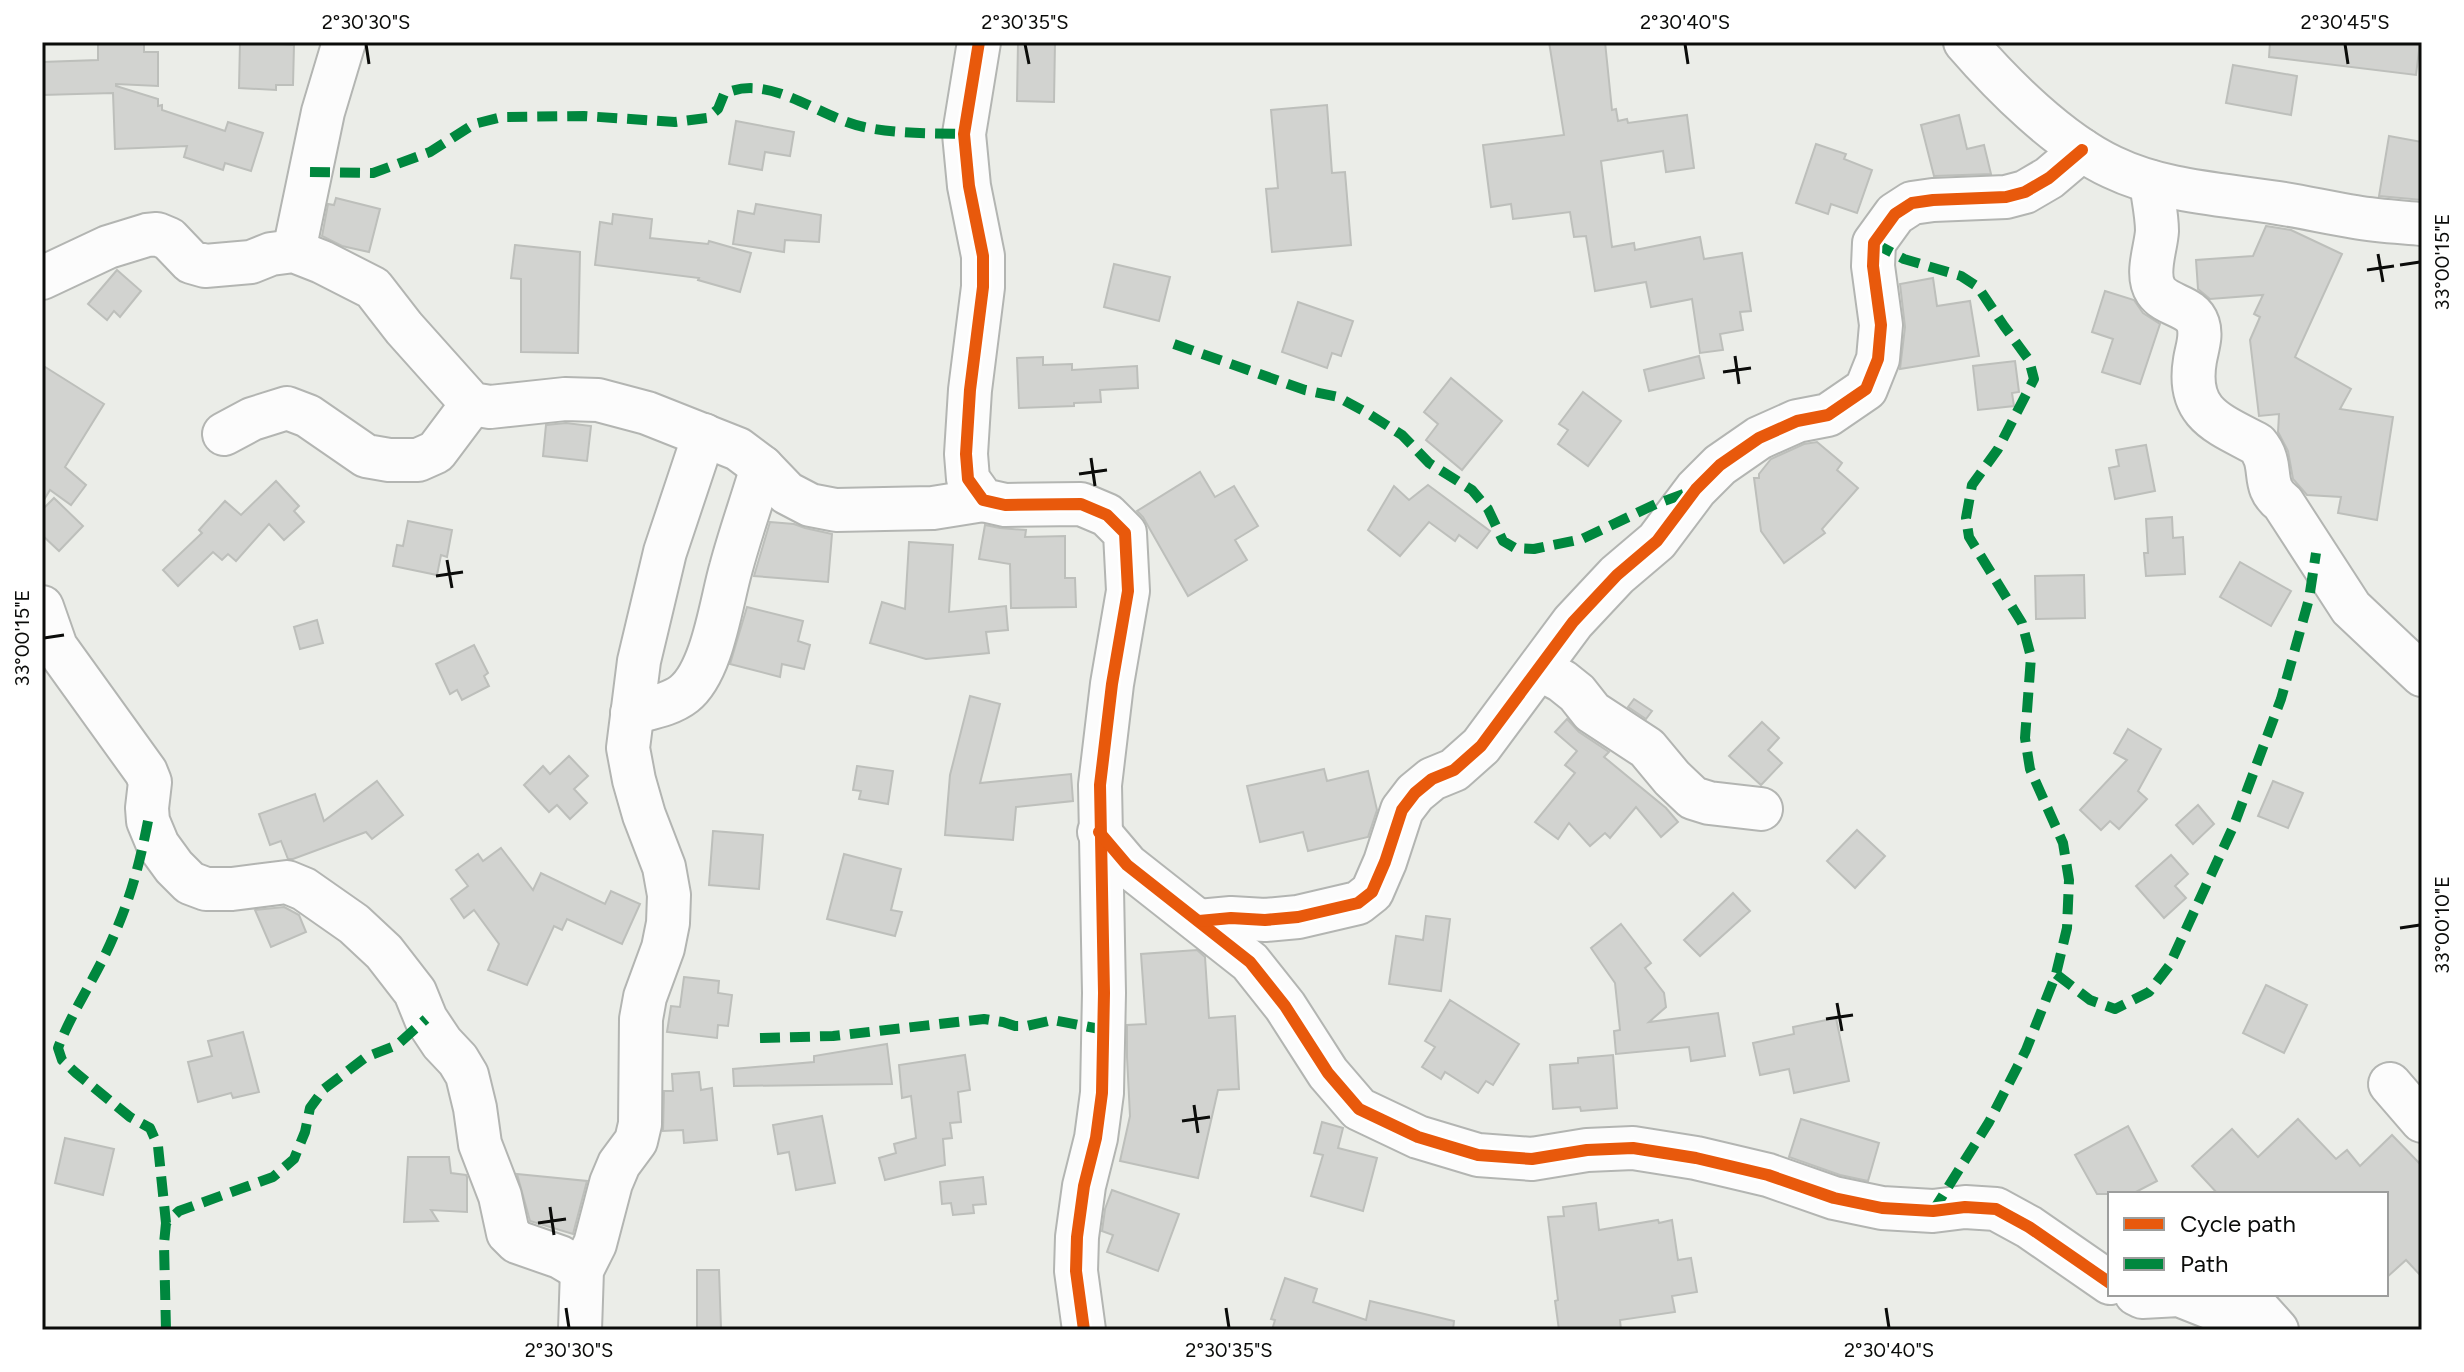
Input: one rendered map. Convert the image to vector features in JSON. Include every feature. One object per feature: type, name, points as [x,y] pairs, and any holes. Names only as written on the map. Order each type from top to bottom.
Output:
[{"type":"street","points":[[294,251],[323,112],[344,42]]},
{"type":"street","points":[[979,42],[964,134],[969,186],[983,256],[983,287],[970,390],[966,454],[968,479],[983,500]]},
{"type":"street","points":[[1965,42],[1995,77],[2050,125],[2082,150],[2111,167],[2151,182],[2207,194],[2359,218],[2422,224]]},
{"type":"street","points":[[1199,921],[1298,917],[1358,903],[1372,892],[1402,810],[1415,793],[1432,779],[1454,770],[1481,746],[1573,622],[1617,575],[1657,541],[1696,489],[1720,465],[1759,438],[1797,421],[1828,415],[1866,389],[1878,359],[1881,325],[1873,266],[1874,243],[1895,214],[1912,203],[1922,201],[2006,197],[2025,192],[2049,178],[2082,150]]},
{"type":"street","points":[[2151,182],[2157,229],[2151,276],[2158,294],[2181,306],[2196,319],[2200,332],[2192,385],[2197,399],[2207,416],[2263,450],[2273,495],[2283,503],[2351,608],[2422,675]]},
{"type":"street","points":[[42,278],[108,247],[147,235],[157,234],[169,239],[191,262],[205,266],[251,262],[271,254],[294,251],[373,288],[472,404],[490,407],[565,399],[598,400],[647,413],[738,449],[762,467],[787,493],[810,505],[836,510],[933,508],[983,500],[1005,505],[1081,504],[1107,515],[1125,533],[1128,591],[1105,732],[1100,785],[1105,1030],[1096,1138],[1084,1186],[1077,1237],[1076,1271],[1084,1330]]},
{"type":"street","points":[[224,434],[252,419],[287,408],[308,416],[366,456],[418,460],[436,452],[472,404]]},
{"type":"street","points":[[580,1330],[582,1270],[595,1244],[611,1183],[619,1164],[636,1141],[640,1124],[641,1019],[668,923],[669,895],[664,867],[637,792],[628,748],[639,661],[665,552],[704,435]]},
{"type":"street","points":[[632,713],[671,702],[687,692],[698,674],[713,645],[731,568],[762,467]]},
{"type":"street","points":[[42,607],[56,647],[146,772],[150,782],[148,821],[158,845],[174,867],[190,883],[206,889],[287,882],[304,889],[354,924],[384,952],[415,992],[426,1019],[467,1075],[480,1144],[500,1196],[508,1233],[517,1242],[560,1257],[582,1270]]},
{"type":"street","points":[[1539,669],[1562,681],[1577,693],[1592,712],[1647,748],[1693,798],[1761,809]]},
{"type":"street","points":[[1099,832],[1127,865],[1250,962],[1285,1006],[1328,1073],[1359,1109],[1418,1137],[1478,1155],[1532,1159],[1587,1150],[1633,1148],[1696,1158],[1768,1175],[1834,1198],[1882,1208],[1933,1211],[1965,1207],[1996,1209],[2029,1227],[2108,1282]]},
{"type":"street","points":[[2390,1084],[2422,1121]]},
{"type":"street","points":[[2140,1296],[2160,1296]]},
{"type":"street","points":[[2182,1296],[2232,1316],[2259,1310],[2277,1330]]},
{"type":"building","points":[[98,42],[144,42],[144,52],[158,52],[158,86],[116,86],[158,99],[162,110],[225,131],[228,122],[263,133],[251,171],[225,163],[223,170],[184,157],[187,146],[115,149],[113,93],[42,95],[42,62],[98,60]]},
{"type":"building","points":[[240,42],[294,45],[293,85],[276,85],[276,90],[239,88]]},
{"type":"building","points":[[1018,42],[1055,42],[1054,102],[1017,101]]},
{"type":"building","points":[[1549,42],[1605,42],[1612,110],[1616,109],[1618,121],[1627,119],[1628,123],[1687,115],[1694,168],[1666,172],[1663,151],[1601,161],[1612,247],[1634,243],[1635,250],[1700,237],[1704,259],[1742,253],[1751,311],[1740,312],[1743,330],[1720,334],[1723,350],[1700,353],[1692,299],[1651,307],[1646,282],[1595,291],[1586,236],[1574,237],[1570,212],[1513,219],[1511,204],[1491,207],[1483,145],[1564,135]]},
{"type":"building","points":[[2270,42],[2420,42],[2416,75],[2269,57]]},
{"type":"building","points":[[2233,65],[2297,76],[2291,115],[2226,103]]},
{"type":"building","points":[[1327,105],[1332,173],[1345,172],[1351,245],[1272,252],[1266,189],[1278,188],[1271,110]]},
{"type":"building","points":[[1959,115],[1967,149],[1984,145],[1991,174],[1934,176],[1921,125]]},
{"type":"building","points":[[736,121],[794,132],[790,156],[765,152],[762,170],[729,164]]},
{"type":"building","points":[[2389,136],[2422,142],[2422,200],[2379,196]]},
{"type":"building","points":[[1816,144],[1846,154],[1844,159],[1872,170],[1857,213],[1831,204],[1828,214],[1796,203]]},
{"type":"building","points":[[336,198],[380,209],[369,252],[342,246],[322,236],[328,204],[334,205]]},
{"type":"building","points":[[756,204],[821,215],[819,242],[785,240],[784,252],[733,244],[738,211],[754,214]]},
{"type":"building","points":[[613,214],[652,219],[650,238],[708,244],[709,241],[751,253],[740,292],[699,278],[595,265],[600,222],[612,224]]},
{"type":"building","points":[[2266,226],[2291,230],[2342,254],[2295,357],[2351,389],[2340,409],[2393,417],[2377,520],[2338,513],[2341,497],[2307,495],[2293,479],[2288,451],[2278,432],[2279,414],[2259,416],[2250,340],[2260,317],[2254,314],[2263,295],[2210,299],[2198,289],[2196,260],[2253,256]]},
{"type":"building","points":[[515,245],[580,252],[578,353],[521,352],[521,279],[511,278]]},
{"type":"building","points":[[1114,264],[1170,277],[1159,321],[1104,307]]},
{"type":"building","points":[[117,270],[141,291],[120,317],[114,311],[107,320],[88,304]]},
{"type":"building","points":[[1933,278],[1937,306],[1970,301],[1979,356],[1900,369],[1905,327],[1900,284]]},
{"type":"building","points":[[2105,291],[2134,300],[2143,313],[2160,324],[2140,384],[2102,372],[2113,339],[2092,332]]},
{"type":"building","points":[[1298,302],[1353,321],[1341,356],[1332,353],[1327,368],[1282,352]]},
{"type":"building","points":[[1699,356],[1704,378],[1649,391],[1644,370]]},
{"type":"building","points":[[1043,357],[1043,365],[1072,364],[1072,370],[1137,366],[1138,388],[1100,390],[1101,402],[1019,408],[1017,358]]},
{"type":"building","points":[[2015,361],[2019,392],[2012,393],[2014,406],[1978,410],[1973,366]]},
{"type":"building","points":[[42,365],[104,404],[65,467],[86,485],[71,505],[50,490],[42,503]]},
{"type":"building","points":[[1451,378],[1502,421],[1462,470],[1426,440],[1438,424],[1424,412]]},
{"type":"building","points":[[1583,392],[1621,421],[1588,466],[1558,444],[1568,430],[1559,424]]},
{"type":"building","points":[[566,423],[591,426],[587,461],[543,456],[546,425]]},
{"type":"building","points":[[1817,442],[1842,463],[1837,470],[1858,488],[1822,529],[1825,533],[1784,563],[1761,531],[1754,478],[1759,478],[1771,459],[1804,444]]},
{"type":"building","points":[[2146,445],[2155,491],[2115,499],[2109,468],[2119,466],[2116,450]]},
{"type":"building","points":[[1200,472],[1215,497],[1234,486],[1258,526],[1235,540],[1247,560],[1188,596],[1137,511]]},
{"type":"building","points":[[276,481],[299,506],[294,511],[304,522],[284,540],[269,524],[236,561],[228,554],[222,560],[213,552],[178,586],[163,570],[202,533],[199,530],[225,501],[241,515]]},
{"type":"building","points":[[1428,485],[1490,531],[1477,548],[1459,535],[1455,541],[1429,522],[1400,556],[1368,530],[1394,486],[1409,500]]},
{"type":"building","points":[[54,498],[83,526],[59,551],[42,535],[42,510]]},
{"type":"building","points":[[2172,517],[2173,538],[2183,537],[2185,574],[2146,576],[2146,519]]},
{"type":"building","points":[[408,521],[452,530],[447,557],[441,555],[437,575],[393,566],[397,545],[403,546]]},
{"type":"building","points":[[770,522],[794,524],[832,534],[828,582],[754,576]]},
{"type":"building","points":[[985,525],[1026,530],[1025,537],[1065,536],[1065,578],[1075,578],[1076,607],[1011,608],[1010,564],[979,559]]},
{"type":"building","points":[[909,542],[953,545],[949,612],[1006,606],[1008,630],[986,632],[989,653],[926,659],[870,643],[882,602],[905,609]]},
{"type":"building","points":[[2240,562],[2291,591],[2271,626],[2220,597]]},
{"type":"building","points":[[2084,575],[2085,618],[2036,619],[2035,576]]},
{"type":"building","points":[[747,607],[803,621],[798,641],[810,645],[804,669],[782,664],[780,677],[730,664]]},
{"type":"building","points":[[317,620],[323,643],[300,649],[294,627]]},
{"type":"building","points":[[474,645],[488,673],[484,676],[489,686],[462,700],[457,690],[450,694],[436,664]]},
{"type":"building","points":[[970,696],[1000,704],[980,783],[1071,774],[1073,801],[1016,807],[1013,840],[945,835],[950,775]]},
{"type":"building","points":[[1634,699],[1652,711],[1646,719],[1628,707]]},
{"type":"building","points":[[1567,719],[1579,732],[1609,752],[1604,757],[1666,808],[1678,822],[1661,837],[1636,807],[1610,838],[1605,833],[1590,846],[1569,823],[1558,839],[1535,822],[1575,773],[1565,765],[1577,751],[1555,732]]},
{"type":"building","points":[[1762,722],[1779,738],[1768,750],[1782,763],[1761,785],[1729,756]]},
{"type":"building","points":[[2128,729],[2161,749],[2138,791],[2147,799],[2119,829],[2110,821],[2101,830],[2080,810],[2127,760],[2114,753]]},
{"type":"building","points":[[569,756],[588,776],[574,789],[587,803],[570,819],[557,805],[549,812],[524,785],[543,766],[550,774]]},
{"type":"building","points":[[857,766],[893,771],[888,804],[859,799],[861,791],[853,790]]},
{"type":"building","points":[[1324,769],[1327,781],[1368,771],[1377,810],[1368,837],[1308,851],[1303,832],[1260,842],[1247,786]]},
{"type":"building","points":[[377,781],[403,815],[372,839],[366,832],[293,859],[288,859],[281,841],[270,845],[259,814],[315,794],[324,821]]},
{"type":"building","points":[[2273,781],[2303,793],[2288,828],[2258,816]]},
{"type":"building","points":[[2198,805],[2214,824],[2193,844],[2176,825]]},
{"type":"building","points":[[1857,830],[1885,856],[1855,888],[1827,861]]},
{"type":"building","points":[[713,831],[763,835],[759,889],[709,885]]},
{"type":"building","points":[[501,848],[533,890],[541,873],[605,904],[611,891],[640,904],[622,944],[567,919],[562,930],[554,926],[527,985],[488,970],[499,944],[474,910],[464,918],[451,899],[468,886],[456,870],[478,854],[483,861]]},
{"type":"building","points":[[844,854],[901,869],[891,910],[902,912],[895,936],[827,919]]},
{"type":"building","points":[[2171,855],[2188,874],[2175,886],[2186,898],[2164,918],[2136,886]]},
{"type":"building","points":[[1733,893],[1750,911],[1700,956],[1684,940]]},
{"type":"building","points":[[284,907],[299,915],[306,932],[271,947],[255,910]]},
{"type":"building","points":[[1426,916],[1450,919],[1441,991],[1389,984],[1396,936],[1423,940]]},
{"type":"building","points":[[1621,924],[1651,963],[1645,968],[1664,993],[1666,1007],[1649,1022],[1718,1013],[1725,1056],[1691,1061],[1689,1047],[1616,1054],[1614,1031],[1620,1030],[1615,983],[1591,948]]},
{"type":"building","points":[[1197,950],[1205,957],[1209,1018],[1235,1016],[1239,1089],[1218,1090],[1198,1178],[1120,1161],[1130,1116],[1127,1025],[1146,1024],[1141,954]]},
{"type":"building","points":[[684,977],[719,981],[718,993],[732,995],[728,1026],[718,1025],[717,1038],[667,1032],[671,1006],[680,1007]]},
{"type":"building","points":[[2266,985],[2307,1005],[2284,1053],[2243,1033]]},
{"type":"building","points":[[1450,1000],[1519,1044],[1493,1085],[1486,1081],[1478,1093],[1445,1072],[1441,1079],[1422,1067],[1435,1047],[1425,1041]]},
{"type":"building","points":[[1836,1018],[1849,1081],[1794,1093],[1789,1069],[1760,1075],[1753,1043],[1794,1034],[1793,1027]]},
{"type":"building","points":[[243,1032],[259,1092],[233,1098],[231,1093],[198,1102],[188,1062],[212,1056],[208,1041]]},
{"type":"building","points":[[887,1044],[892,1084],[734,1086],[733,1069],[814,1062],[814,1056]]},
{"type":"building","points":[[965,1055],[970,1090],[958,1092],[961,1122],[950,1123],[952,1138],[943,1139],[945,1165],[885,1180],[879,1158],[896,1153],[894,1144],[916,1138],[911,1096],[902,1098],[899,1065]]},
{"type":"building","points":[[1613,1055],[1617,1108],[1581,1111],[1580,1107],[1553,1109],[1550,1065],[1578,1063],[1578,1058]]},
{"type":"building","points":[[699,1072],[701,1090],[712,1088],[717,1140],[684,1143],[683,1130],[663,1131],[664,1091],[673,1091],[672,1074]]},
{"type":"building","points":[[822,1116],[835,1183],[796,1190],[789,1152],[778,1154],[773,1125]]},
{"type":"building","points":[[1801,1119],[1879,1143],[1868,1181],[1789,1157]]},
{"type":"building","points":[[2298,1119],[2336,1159],[2347,1150],[2360,1166],[2392,1135],[2422,1166],[2422,1277],[2406,1260],[2388,1276],[2388,1192],[2216,1192],[2192,1166],[2232,1129],[2258,1157]]},
{"type":"building","points":[[1322,1122],[1343,1128],[1338,1148],[1377,1158],[1363,1211],[1311,1196],[1323,1155],[1314,1153]]},
{"type":"building","points":[[2128,1126],[2157,1181],[2136,1192],[2097,1194],[2075,1155]]},
{"type":"building","points":[[65,1138],[114,1149],[103,1195],[55,1183]]},
{"type":"building","points":[[408,1157],[449,1157],[451,1173],[467,1177],[467,1212],[431,1210],[438,1221],[404,1222]]},
{"type":"building","points":[[517,1174],[587,1181],[573,1234],[530,1221]]},
{"type":"building","points":[[983,1177],[986,1204],[973,1205],[974,1213],[953,1215],[951,1203],[942,1204],[940,1182]]},
{"type":"building","points":[[1112,1190],[1179,1214],[1158,1271],[1107,1252],[1113,1235],[1102,1231]]},
{"type":"building","points":[[1596,1203],[1599,1230],[1672,1220],[1678,1260],[1691,1258],[1697,1292],[1672,1296],[1675,1312],[1620,1320],[1621,1330],[1559,1330],[1548,1217],[1564,1216],[1563,1207]]},
{"type":"building","points":[[697,1270],[719,1270],[721,1328],[697,1329]]},
{"type":"building","points":[[1285,1278],[1317,1289],[1313,1302],[1366,1320],[1370,1301],[1454,1321],[1453,1330],[1272,1330],[1275,1320],[1271,1319]]},
{"type":"marked path","points":[[310,172],[373,173],[430,152],[474,124],[502,117],[584,116],[675,122],[707,118],[718,109],[724,94],[741,89],[777,92],[864,127],[901,132],[964,134]]},
{"type":"marked path","points":[[1874,243],[1904,259],[1961,276],[1978,287],[2029,360],[2034,379],[1998,449],[1972,485],[1966,518],[1969,537],[2022,623],[2031,657],[2025,738],[2030,769],[2063,843],[2069,880],[2067,928],[2056,974],[2026,1050],[1989,1122],[1933,1211]]},
{"type":"marked path","points":[[1174,344],[1305,390],[1338,397],[1369,414],[1402,435],[1429,463],[1472,490],[1488,509],[1503,541],[1515,548],[1534,549],[1582,539],[1656,504],[1692,491]]},
{"type":"marked path","points":[[2056,974],[2090,1000],[2115,1009],[2149,992],[2169,966],[2234,825],[2281,699],[2309,599],[2316,553]]},
{"type":"marked path","points":[[148,821],[120,921],[58,1048],[62,1060],[76,1073],[130,1117],[150,1128],[158,1146],[166,1223]]},
{"type":"marked path","points":[[166,1330],[166,1223],[179,1211],[273,1177],[294,1159],[305,1132],[310,1108],[324,1089],[366,1057],[397,1045],[426,1019]]},
{"type":"marked path","points":[[760,1038],[833,1036],[984,1019],[1015,1026],[1053,1020],[1105,1030]]},
{"type":"cycle path","points":[[979,42],[964,134],[969,186],[983,256],[983,287],[970,390],[966,454],[968,479],[983,500],[1005,505],[1081,504],[1107,515],[1125,533],[1128,591],[1112,684],[1100,785],[1104,993],[1102,1093],[1077,1237],[1076,1271],[1084,1330]]},
{"type":"cycle path","points":[[1199,921],[1298,917],[1358,903],[1372,892],[1402,810],[1415,793],[1432,779],[1454,770],[1481,746],[1573,622],[1617,575],[1657,541],[1696,489],[1720,465],[1759,438],[1797,421],[1828,415],[1866,389],[1878,359],[1881,325],[1873,266],[1874,243],[1895,214],[1912,203],[2006,197],[2025,192],[2049,178],[2082,150]]},
{"type":"cycle path","points":[[1099,832],[1127,865],[1250,962],[1285,1006],[1328,1073],[1359,1109],[1418,1137],[1478,1155],[1532,1159],[1587,1150],[1633,1148],[1696,1158],[1768,1175],[1834,1198],[1882,1208],[1933,1211],[1965,1207],[1996,1209],[2029,1227],[2108,1282]]}]
